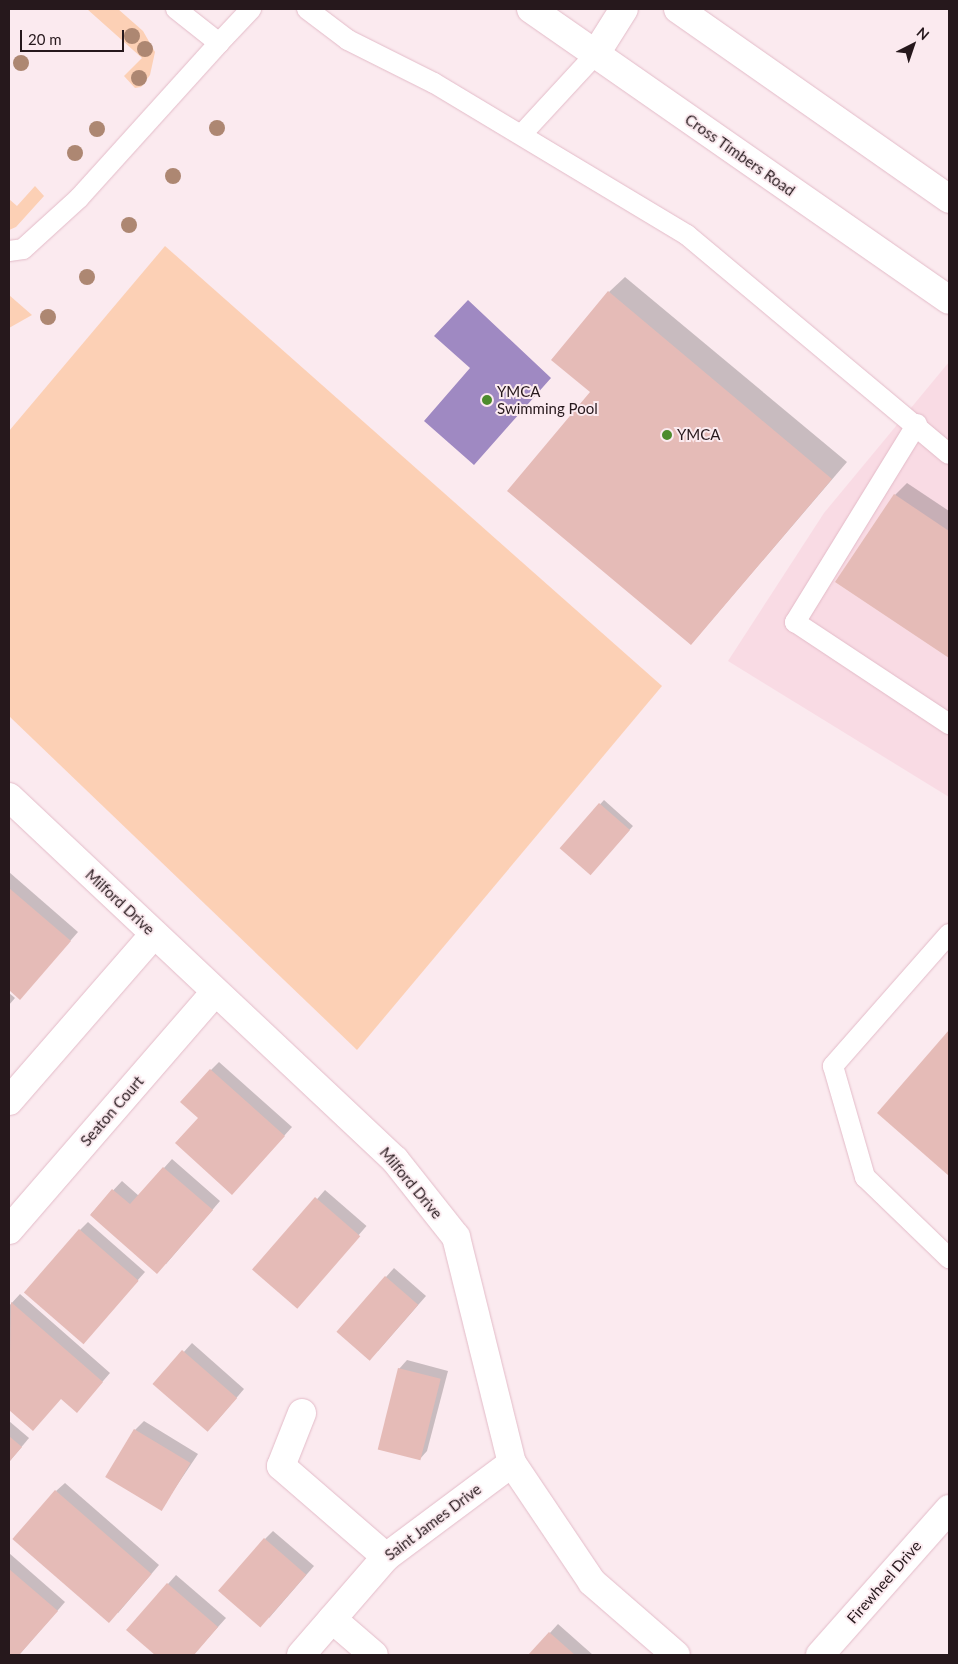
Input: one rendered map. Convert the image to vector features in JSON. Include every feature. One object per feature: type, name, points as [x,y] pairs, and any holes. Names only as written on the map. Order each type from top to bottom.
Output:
[{"type":"street","name":"Cross Timbers Road","points":[[531,9],[949,300]]},
{"type":"street","points":[[595,55],[624,9]]},
{"type":"street","points":[[678,9],[949,200]]},
{"type":"street","name":"Milford Drive","points":[[9,797],[396,1160],[456,1237],[512,1463],[592,1582],[676,1655]]},
{"type":"street","points":[[9,1101],[154,934]]},
{"type":"street","name":"Seaton Court","points":[[9,1230],[215,992]]},
{"type":"street","points":[[302,1412],[281,1466],[386,1557]]},
{"type":"street","name":"Saint James Drive","points":[[301,1655],[386,1557],[512,1463]]},
{"type":"street","name":"Firewheel Drive","points":[[820,1655],[949,1508]]},
{"type":"street","points":[[332,1619],[374,1655]]},
{"type":"lane","points":[[176,9],[219,43]]},
{"type":"lane","points":[[9,251],[23,249],[79,198],[251,9]]},
{"type":"lane","points":[[307,9],[348,40],[434,83],[522,134],[687,235],[916,424],[949,454]]},
{"type":"lane","points":[[522,134],[595,55]]},
{"type":"lane","points":[[916,424],[795,622],[949,724]]},
{"type":"lane","points":[[949,934],[833,1066],[866,1177],[949,1258]]},
{"type":"shaded area","points":[[87,9],[118,9],[143,31],[155,52],[150,75],[141,87],[135,88],[124,76],[142,58]]},
{"type":"shaded area","points":[[35,186],[44,196],[16,227],[9,230],[9,199],[17,206]]},
{"type":"shaded area","points":[[165,246],[662,686],[357,1050],[9,716],[9,431]]},
{"type":"shaded area","points":[[9,295],[32,315],[9,328]]},
{"type":"shaded area","name":"YMCA Swimming Pool","points":[[468,300],[551,378],[474,465],[424,421],[470,368],[434,336]]},
{"type":"shaded area","points":[[949,362],[949,797],[728,661],[824,513]]},
{"type":"building","name":"YMCA","points":[[608,291],[832,479],[691,645],[507,491],[590,392],[551,360]]},
{"type":"building","points":[[894,494],[949,531],[949,658],[835,582]]},
{"type":"building","points":[[599,803],[630,830],[591,875],[560,848]]},
{"type":"building","points":[[9,888],[71,941],[20,1000],[9,990]]},
{"type":"building","points":[[949,1030],[949,1176],[877,1113]]},
{"type":"building","points":[[210,1069],[285,1136],[232,1195],[175,1143],[198,1118],[180,1102]]},
{"type":"building","points":[[163,1167],[213,1210],[157,1274],[90,1215],[112,1189],[130,1204]]},
{"type":"building","points":[[315,1197],[360,1236],[297,1309],[252,1269]]},
{"type":"building","points":[[79,1229],[139,1281],[84,1344],[24,1292]]},
{"type":"building","points":[[385,1276],[418,1305],[370,1361],[336,1332]]},
{"type":"building","points":[[11,1302],[103,1382],[77,1413],[61,1399],[33,1431],[9,1410]]},
{"type":"building","points":[[182,1350],[237,1398],[208,1432],[152,1384]]},
{"type":"building","points":[[398,1368],[441,1379],[420,1460],[378,1450]]},
{"type":"building","points":[[134,1429],[191,1463],[162,1511],[105,1477]]},
{"type":"building","points":[[9,1436],[22,1447],[9,1462]]},
{"type":"building","points":[[55,1490],[152,1574],[109,1623],[12,1539]]},
{"type":"building","points":[[264,1538],[306,1575],[260,1628],[218,1591]]},
{"type":"building","points":[[9,1569],[58,1611],[19,1655],[9,1655]]},
{"type":"building","points":[[167,1583],[218,1627],[194,1655],[155,1655],[126,1630]]},
{"type":"building","points":[[549,1632],[575,1655],[528,1655]]},
{"type":"place","name":"YMCA Swimming Pool","points":[[487,400]]},
{"type":"place","name":"YMCA","points":[[667,435]]}]
